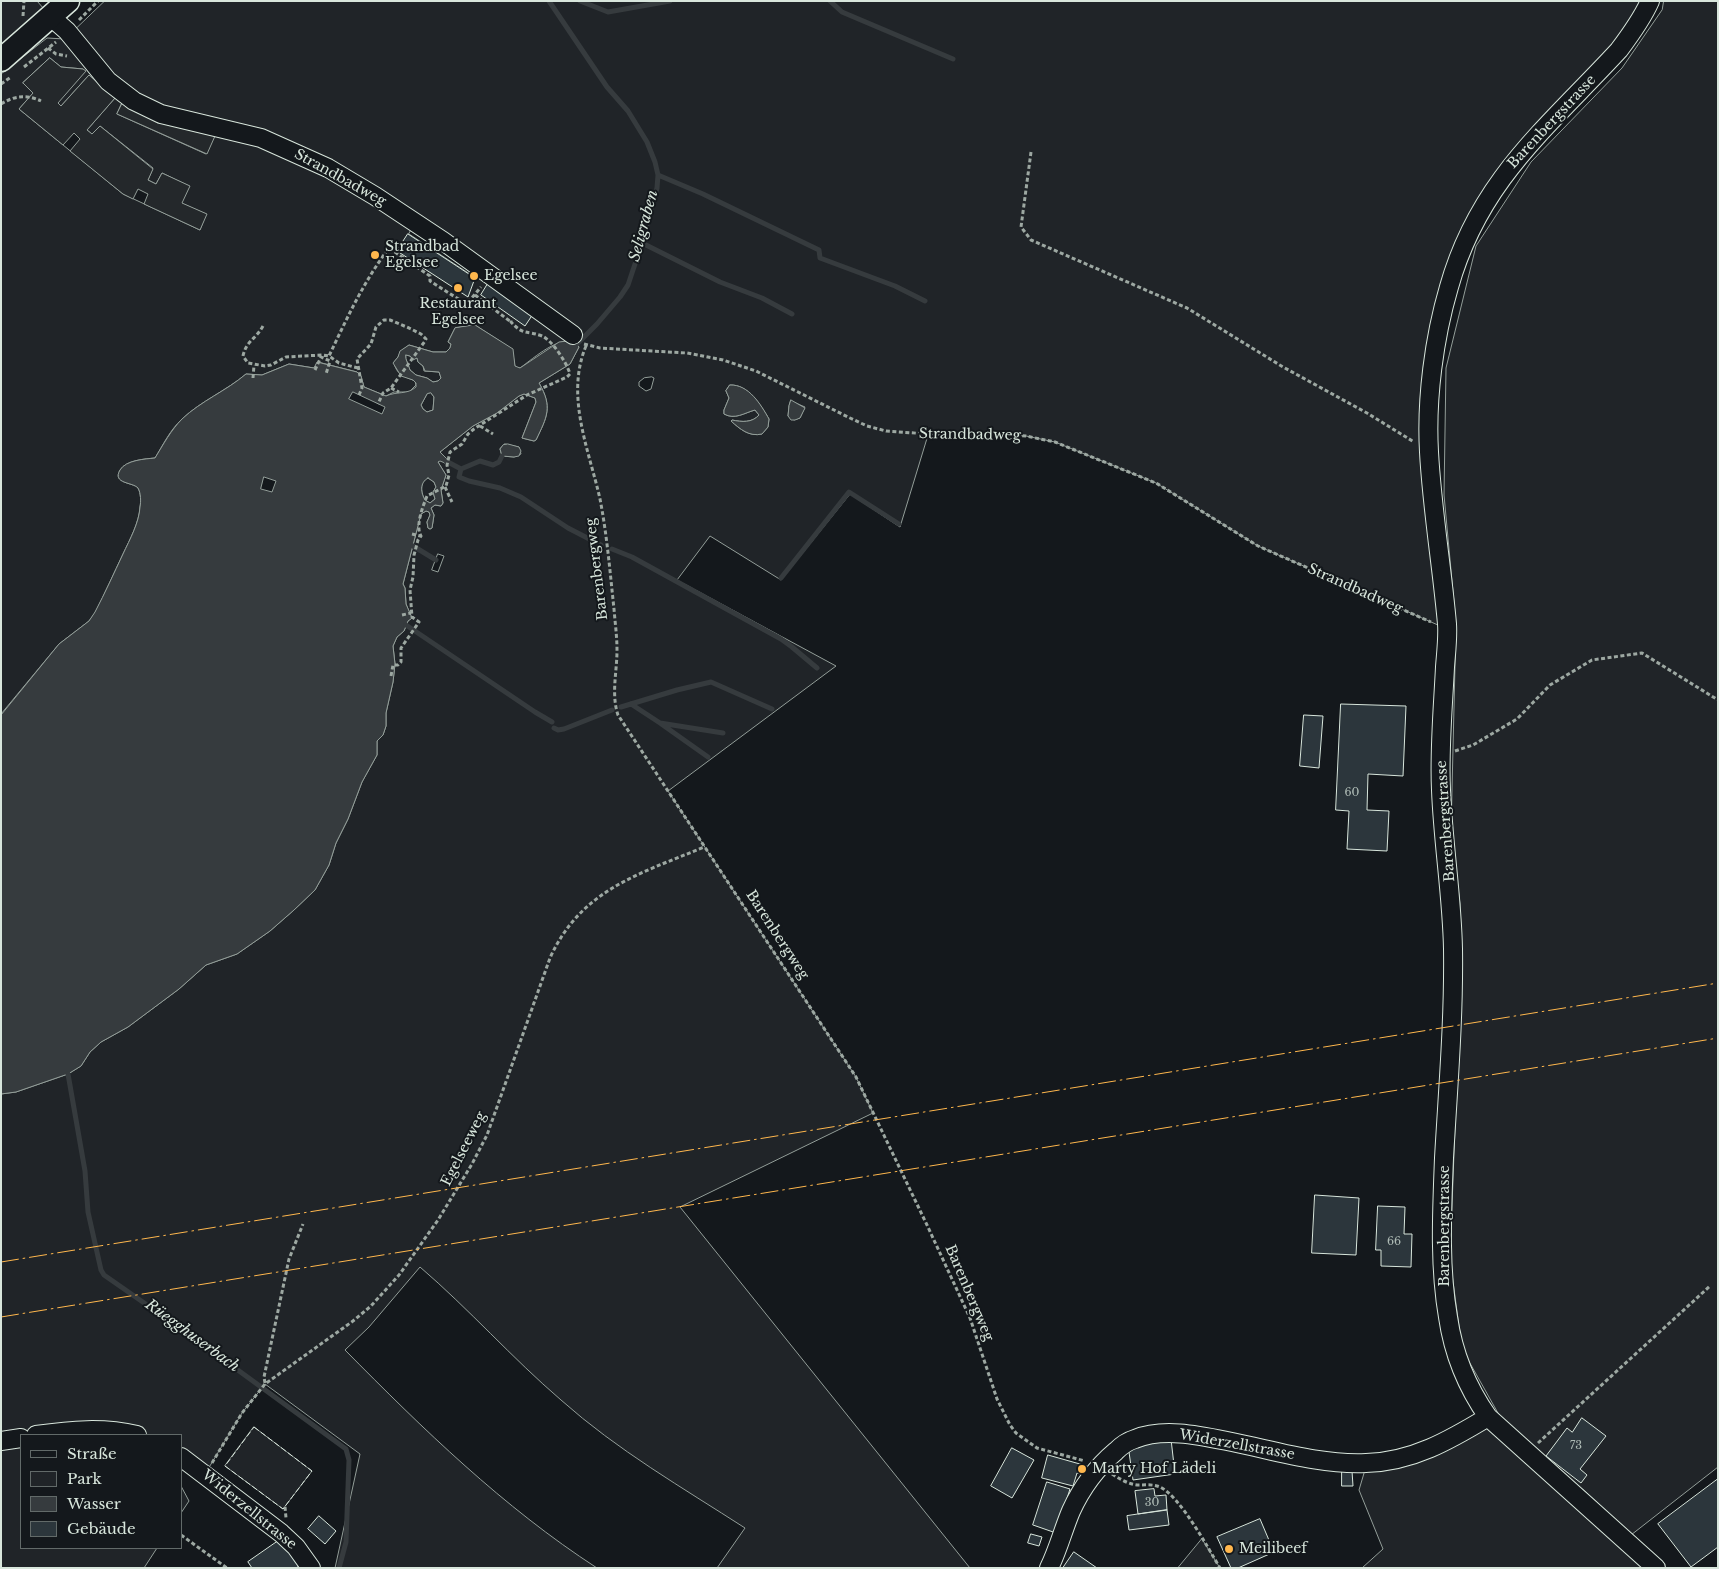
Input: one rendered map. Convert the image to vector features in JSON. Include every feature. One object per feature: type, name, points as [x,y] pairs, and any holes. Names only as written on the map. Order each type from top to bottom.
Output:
[{"type":"main road","points":[[11,69],[59,24],[68,1]]},
{"type":"street","name":"Barenbergstrasse","points":[[1650,1],[1620,50],[1527,146],[1501,178],[1478,215],[1455,268],[1442,316],[1434,362],[1429,409],[1429,452],[1447,629],[1441,790],[1453,947],[1453,997],[1442,1203],[1443,1260],[1448,1317],[1460,1365],[1488,1416],[1656,1568]]},
{"type":"street","name":"Strandbadweg","points":[[59,24],[108,81],[134,101],[148,109],[178,119],[261,138],[328,168],[368,191],[490,274],[579,340]]},
{"type":"street","name":"Widerzellstrasse","points":[[1049,1568],[1076,1501],[1088,1482],[1115,1452],[1135,1438],[1167,1434],[1203,1436],[1330,1462],[1380,1462],[1405,1457],[1435,1447],[1488,1416]]},
{"type":"street","points":[[43,1434],[95,1429],[133,1434]]},
{"type":"street","points":[[1,1441],[20,1438]]},
{"type":"street","name":"Widerzellstrasse","points":[[182,1458],[281,1532],[296,1547],[311,1568]]},
{"type":"path","points":[[1,84],[11,69],[48,49],[59,24],[98,1]]},
{"type":"path","points":[[1,104],[20,96],[40,101]]},
{"type":"path","points":[[1031,152],[1021,227],[1031,240],[1188,308],[1283,367],[1367,413],[1429,452]]},
{"type":"path","points":[[326,374],[329,359],[364,285],[389,248],[430,276],[430,281],[463,302],[470,300],[475,295],[490,274]]},
{"type":"path","points":[[392,676],[393,665],[401,662],[401,648],[419,622],[412,618],[409,601],[414,555],[426,500],[429,494],[444,488],[449,475],[447,466],[450,452],[462,444],[468,434],[480,426],[527,396],[568,376],[570,372],[552,344],[542,336],[524,333],[515,327],[511,320],[475,295]]},
{"type":"path","points":[[359,395],[362,388],[358,359],[371,344],[376,327],[386,319],[409,328],[426,339],[390,388],[383,393],[378,404]]},
{"type":"path","points":[[515,327],[517,322]]},
{"type":"path","points":[[263,326],[258,334],[247,344],[243,354],[246,362],[268,366],[289,356],[322,355],[329,359]]},
{"type":"path","name":"Strandbadweg","points":[[579,340],[600,348],[687,353],[723,360],[756,371],[867,426],[886,431],[928,434],[1001,434],[1026,436],[1055,442],[1156,483],[1258,546],[1447,629]]},
{"type":"path","name":"Barenbergweg","points":[[579,340],[579,410],[600,499],[610,569],[617,652],[615,704],[621,720],[856,1077],[928,1225],[970,1318],[997,1399],[1010,1425],[1016,1433],[1037,1448],[1102,1466],[1128,1484],[1155,1486],[1167,1491],[1183,1509],[1220,1568]]},
{"type":"path","points":[[314,370],[321,357],[358,368]]},
{"type":"path","points":[[253,378],[254,364]]},
{"type":"path","points":[[390,388],[399,392]]},
{"type":"path","points":[[480,426],[493,434]]},
{"type":"path","points":[[444,488],[452,502]]},
{"type":"path","points":[[412,534],[419,538]]},
{"type":"path","points":[[402,615],[412,613]]},
{"type":"path","points":[[1441,757],[1473,744],[1516,719],[1550,685],[1592,660],[1642,654],[1718,700]]},
{"type":"path","name":"Egelseeweg","points":[[214,1458],[258,1391],[371,1306],[399,1275],[438,1220],[487,1135],[550,958],[569,925],[589,905],[610,889],[633,877],[704,847]]},
{"type":"path","points":[[265,1384],[264,1377],[289,1259],[303,1224]]},
{"type":"path","points":[[1528,1452],[1710,1286]]},
{"type":"path","points":[[182,1536],[227,1568]]},
{"type":"green space","points":[[1,1],[37,1],[51,17],[1,60]]},
{"type":"green space","points":[[105,1],[1650,1],[1640,20],[1619,50],[1528,144],[1501,178],[1486,200],[1474,224],[1454,273],[1436,350],[1429,433],[1430,467],[1447,629],[1258,546],[1156,483],[1055,442],[1026,436],[1001,434],[928,435],[900,527],[850,494],[781,580],[710,536],[677,580],[836,666],[668,791],[856,1077],[873,1113],[680,1207],[970,1568],[717,1568],[745,1528],[627,1452],[582,1418],[543,1384],[420,1267],[369,1327],[345,1350],[465,1466],[529,1519],[597,1568],[335,1568],[360,1454],[265,1384],[242,1413],[205,1474],[182,1458],[182,1434],[20,1434],[20,1549],[156,1549],[144,1568],[1,1568],[1,1094],[16,1092],[68,1074],[81,1066],[90,1052],[101,1042],[128,1027],[179,989],[206,965],[237,954],[270,931],[315,890],[329,865],[336,843],[348,819],[362,782],[377,755],[377,741],[383,735],[386,726],[386,713],[395,664],[393,646],[397,637],[404,631],[408,621],[412,618],[406,604],[403,584],[421,514],[426,511],[429,512],[428,528],[432,528],[434,515],[431,508],[435,505],[441,506],[443,503],[441,490],[446,475],[438,462],[440,460],[445,463],[447,459],[440,452],[473,426],[497,413],[524,394],[535,398],[536,402],[522,438],[536,440],[547,412],[546,399],[539,383],[570,364],[579,347],[571,341],[556,344],[520,368],[515,367],[512,349],[475,325],[455,328],[448,342],[451,344],[450,348],[446,352],[433,352],[409,345],[401,351],[394,362],[395,366],[401,374],[415,381],[416,385],[409,392],[394,392],[386,396],[364,387],[361,376],[357,372],[318,362],[314,368],[289,364],[262,375],[246,374],[182,419],[170,433],[155,458],[131,462],[120,470],[119,478],[139,490],[141,500],[139,513],[131,537],[99,606],[89,621],[59,644],[1,714],[1,74],[47,38],[65,39],[89,67],[123,100],[117,114],[206,154],[219,127],[261,138],[282,146],[353,182],[490,274],[580,341],[585,336],[458,247],[352,177],[315,156],[260,133],[226,123],[166,110],[143,101],[124,88],[95,56],[76,29]],"holes":[[[50,58],[61,67],[83,69],[85,71],[57,103],[61,106],[89,75],[115,98],[87,130],[92,134],[100,126],[153,168],[148,180],[156,184],[162,173],[189,186],[181,203],[206,214],[200,230],[123,194],[19,109],[33,93],[23,83]],[[413,227],[477,270],[473,276],[409,234]],[[644,378],[654,378],[651,389],[646,391],[639,386],[639,382]],[[730,385],[737,386],[753,396],[769,419],[768,427],[762,434],[749,433],[731,421],[753,419],[759,415],[755,410],[736,416],[724,414],[729,398],[726,391]],[[791,401],[805,407],[800,418],[794,420],[788,416]],[[505,444],[519,447],[521,454],[514,457],[502,456],[500,449]],[[438,554],[444,556],[438,572],[432,570]]]},
{"type":"green space","points":[[1664,1],[1718,1],[1718,1467],[1631,1535],[1589,1495],[1503,1422],[1462,1349],[1450,1259],[1458,1047],[1460,904],[1451,831],[1456,624],[1444,495],[1446,368],[1476,246],[1531,162],[1622,68],[1662,10]]},
{"type":"green space","points":[[406,355],[417,358],[424,371],[439,372],[441,378],[433,382],[416,375],[410,370]]},
{"type":"green space","points":[[431,393],[434,397],[433,410],[427,412],[421,405],[427,394]]},
{"type":"green space","points":[[428,478],[434,482],[436,487],[433,492],[435,499],[430,503],[425,500],[422,491],[423,482]]},
{"type":"green space","points":[[1488,1417],[1656,1568],[1362,1568],[1383,1549],[1359,1490],[1367,1463],[1380,1462]]},
{"type":"green space","points":[[254,1427],[312,1471],[283,1509],[225,1466]]},
{"type":"green space","points":[[182,1488],[189,1501],[182,1512]]},
{"type":"green space","points":[[1202,1539],[1220,1568],[1178,1568]]},
{"type":"shaded area","points":[[50,58],[61,67],[83,69],[86,71],[58,103],[61,106],[89,75],[115,98],[87,130],[92,134],[100,126],[153,169],[148,180],[156,184],[162,173],[190,186],[182,203],[207,214],[200,230],[144,204],[148,194],[138,189],[133,199],[123,194],[70,151],[80,139],[74,133],[63,145],[19,109],[33,93],[23,83]]},
{"type":"shaded area","points":[[126,96],[219,127],[207,154],[117,114]]},
{"type":"water","points":[[475,325],[513,349],[515,366],[520,368],[559,342],[574,342],[579,347],[570,364],[539,383],[546,399],[547,412],[536,440],[522,438],[536,402],[535,398],[524,394],[497,413],[473,426],[440,452],[447,459],[445,463],[438,462],[446,475],[441,490],[443,503],[441,506],[435,505],[431,508],[434,515],[432,528],[430,529],[427,522],[430,515],[429,512],[426,511],[421,514],[403,584],[406,604],[412,618],[408,621],[404,631],[397,637],[393,646],[395,664],[386,713],[386,726],[383,735],[377,741],[377,755],[362,782],[348,819],[336,843],[329,865],[315,890],[270,931],[237,954],[206,965],[179,989],[128,1027],[101,1042],[90,1052],[81,1066],[68,1074],[16,1092],[1,1094],[1,715],[59,644],[89,621],[106,590],[134,531],[140,505],[138,488],[119,478],[120,470],[131,462],[155,458],[182,419],[246,374],[262,375],[289,364],[314,368],[317,362],[357,372],[361,376],[364,387],[386,396],[409,391],[416,387],[416,383],[401,376],[393,363],[400,351],[409,345],[433,352],[446,352],[450,348],[451,344],[448,342],[455,328]],"holes":[[[406,355],[410,356],[413,360],[417,358],[425,371],[439,372],[441,378],[433,382],[416,375],[410,370]],[[431,393],[434,397],[433,410],[427,412],[421,405],[427,394]],[[264,477],[276,481],[272,492],[261,489]],[[428,478],[434,482],[436,487],[433,492],[435,499],[430,503],[425,500],[422,491],[422,485]]]},
{"type":"water","points":[[730,385],[743,388],[749,392],[762,408],[769,419],[768,427],[762,434],[749,433],[731,421],[753,419],[759,415],[755,410],[736,416],[724,414],[729,398],[726,391]]},
{"type":"water","points":[[791,400],[805,408],[800,418],[795,420],[791,420],[788,416]]},
{"type":"water","points":[[508,444],[519,447],[521,451],[519,456],[502,456],[500,449],[503,445]]},
{"type":"pier","points":[[353,392],[385,407],[382,414],[349,399]]},
{"type":"building","points":[[408,234],[475,278],[468,297],[397,251]]},
{"type":"building","points":[[489,282],[533,314],[525,326],[481,295]]},
{"type":"building","points":[[1341,704],[1406,706],[1403,776],[1368,774],[1367,810],[1389,811],[1387,851],[1347,849],[1349,811],[1336,810]]},
{"type":"building","points":[[1304,715],[1323,716],[1319,768],[1300,766]]},
{"type":"building","points":[[1315,1195],[1359,1198],[1356,1255],[1312,1253]]},
{"type":"building","points":[[1378,1206],[1405,1207],[1404,1234],[1412,1234],[1411,1267],[1381,1266],[1381,1250],[1376,1250]]},
{"type":"building","points":[[1582,1418],[1606,1436],[1580,1469],[1587,1475],[1581,1483],[1546,1456],[1567,1428],[1572,1432]]},
{"type":"building","points":[[1171,1439],[1175,1474],[1133,1480],[1128,1445]]},
{"type":"building","points":[[1012,1448],[1034,1460],[1012,1498],[991,1486]]},
{"type":"building","points":[[1048,1455],[1087,1466],[1085,1475],[1077,1473],[1073,1486],[1042,1478]]},
{"type":"building","points":[[1342,1471],[1352,1471],[1353,1486],[1342,1486]]},
{"type":"building","points":[[1718,1479],[1718,1547],[1691,1567],[1658,1524]]},
{"type":"building","points":[[1047,1482],[1070,1489],[1056,1533],[1033,1525]]},
{"type":"building","points":[[1154,1489],[1155,1496],[1166,1495],[1167,1510],[1138,1514],[1135,1491]]},
{"type":"building","points":[[1167,1510],[1169,1525],[1129,1530],[1127,1516]]},
{"type":"building","points":[[319,1516],[336,1531],[325,1544],[308,1529]]},
{"type":"building","points":[[1260,1519],[1274,1552],[1238,1568],[1231,1568],[1217,1537]]},
{"type":"building","points":[[1031,1534],[1042,1537],[1039,1546],[1028,1543]]},
{"type":"building","points":[[284,1537],[302,1564],[296,1568],[252,1568],[248,1562]]},
{"type":"building","points":[[1074,1552],[1097,1568],[1063,1568]]},
{"type":"waterway","name":"Seligraben","points":[[549,1],[607,87],[628,111],[647,142],[658,175],[657,188],[628,285],[597,324],[577,344]]},
{"type":"waterway","points":[[580,1],[608,12],[670,1]]},
{"type":"waterway","points":[[830,1],[842,12],[953,59]]},
{"type":"waterway","points":[[658,175],[703,194],[819,250],[820,258],[895,286],[925,301]]},
{"type":"waterway","points":[[642,243],[720,282],[762,298],[792,314]]},
{"type":"waterway","points":[[461,469],[480,461],[493,465],[499,462],[502,456]]},
{"type":"waterway","points":[[446,461],[461,469]]},
{"type":"waterway","points":[[461,469],[459,477],[500,488],[521,497],[568,528],[601,545]]},
{"type":"waterway","points":[[781,578],[849,492],[899,524]]},
{"type":"waterway","points":[[413,546],[436,560]]},
{"type":"waterway","points":[[612,549],[632,557],[781,639],[817,668]]},
{"type":"waterway","points":[[406,625],[552,722]]},
{"type":"waterway","points":[[621,707],[711,682],[772,709]]},
{"type":"waterway","points":[[631,704],[660,723],[723,733]]},
{"type":"waterway","points":[[554,728],[558,730],[564,729],[612,710]]},
{"type":"waterway","points":[[660,723],[708,757]]},
{"type":"waterway","name":"Rüegghuserbach","points":[[68,1074],[85,1171],[88,1212],[101,1270],[104,1275],[346,1449],[349,1460],[346,1542],[339,1568]]},
{"type":"fence","points":[[254,1427],[312,1471],[283,1509],[225,1466],[254,1427]]},
{"type":"power","points":[[1,1262],[1718,983]]},
{"type":"power","points":[[1,1317],[1718,1038]]},
{"type":"place","name":"Strandbad Egelsee","points":[[375,255]]},
{"type":"place","name":"Egelsee","points":[[474,276]]},
{"type":"place","name":"Restaurant Egelsee","points":[[458,288]]},
{"type":"place","name":"Marty Hof Lädeli","points":[[1082,1469]]},
{"type":"place","name":"Meilibeef","points":[[1229,1549]]}]
